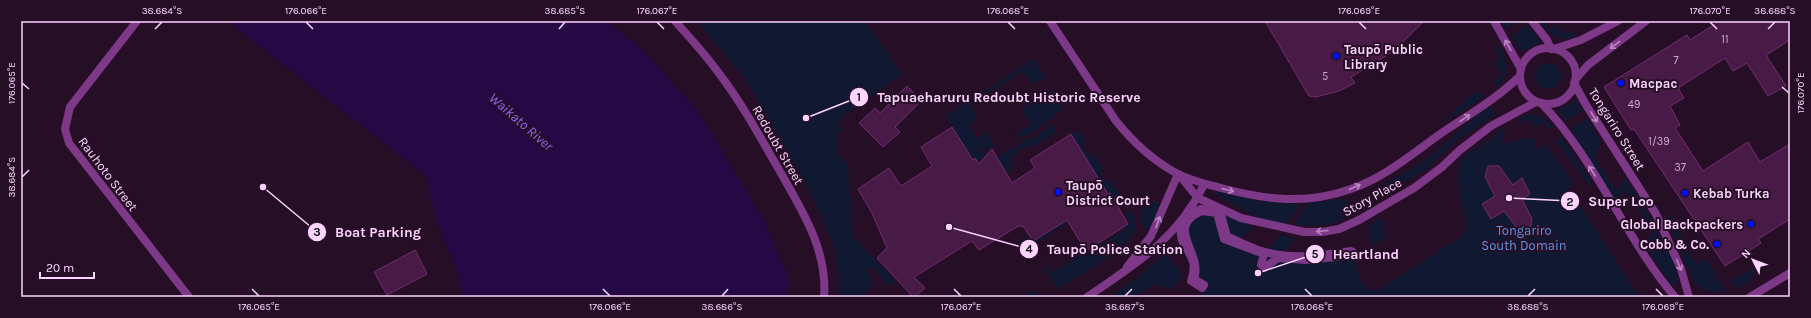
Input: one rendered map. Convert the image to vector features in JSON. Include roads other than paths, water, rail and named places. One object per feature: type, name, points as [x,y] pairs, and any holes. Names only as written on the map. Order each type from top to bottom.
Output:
[{"type":"street","name":"Rauhoto Street","points":[[137,21],[70,107],[65,129],[69,143],[134,229],[189,297]]},
{"type":"street","name":"Redoubt Street","points":[[675,21],[719,72],[745,112],[810,226],[818,246],[823,269],[824,297]]},
{"type":"street","name":"Story Place","points":[[1050,21],[1102,100],[1128,136],[1149,154],[1178,174],[1204,185],[1285,200],[1304,200],[1324,197],[1352,188],[1391,170],[1444,131],[1492,101],[1520,73]]},
{"type":"street","points":[[1494,21],[1520,73],[1526,94],[1538,102],[1569,136],[1646,256],[1675,297]]},
{"type":"street","points":[[1532,21],[1553,49],[1565,55],[1572,63],[1575,81]]},
{"type":"street","points":[[1520,73],[1525,60],[1532,54],[1541,50],[1553,49],[1581,40],[1618,21]]},
{"type":"street","points":[[1538,102],[1547,104],[1559,102],[1569,94],[1575,81],[1592,62],[1646,21]]},
{"type":"street","name":"Tongariro Street","points":[[1575,81],[1586,105],[1656,214],[1681,269],[1689,297]]},
{"type":"street","name":"Story Place","points":[[1178,174],[1198,198],[1241,218],[1288,230],[1310,232],[1339,229],[1359,220],[1414,188],[1442,167],[1479,134],[1503,118],[1538,102]]},
{"type":"street","points":[[1107,283],[1131,263],[1147,243],[1158,224],[1162,209],[1178,174]]},
{"type":"street","points":[[1087,297],[1131,268],[1154,250],[1188,212],[1198,198],[1204,185]]},
{"type":"street","points":[[1201,209],[1220,211],[1227,236],[1258,250],[1277,254],[1306,256],[1351,251],[1354,253],[1354,255],[1338,258],[1306,260],[1278,258],[1264,268],[1261,264],[1264,254],[1224,239],[1217,213],[1202,211],[1188,221],[1184,232],[1185,239],[1195,261],[1196,270],[1194,279],[1204,285],[1202,288],[1191,281],[1194,269],[1193,262],[1183,241],[1181,232],[1186,219],[1192,213],[1201,209]]},
{"type":"street","points":[[1750,297],[1790,273]]},
{"type":"water","name":"Waikato River","points":[[227,21],[606,21],[641,48],[698,111],[765,222],[790,281],[786,297],[463,297],[454,263],[436,220],[426,176]]},
{"type":"place","name":"Taupō Public Library","points":[[1336,56]]},
{"type":"place","name":"Macpac","points":[[1621,83]]},
{"type":"place","name":"Tapuaeharuru Redoubt Historic Reserve","points":[[806,118]]},
{"type":"place","name":"Boat Parking","points":[[263,187]]},
{"type":"place","name":"Taupō District Court","points":[[1058,192]]},
{"type":"place","name":"Kebab Turka","points":[[1685,193]]},
{"type":"place","name":"Super Loo","points":[[1509,198]]},
{"type":"place","name":"Global Backpackers","points":[[1751,224]]},
{"type":"place","name":"Taupō Police Station","points":[[949,227]]},
{"type":"place","name":"Cobb & Co.","points":[[1717,244]]},
{"type":"place","name":"Heartland","points":[[1258,273]]},
{"type":"park label","name":"Tongariro South Domain","points":[[1524,238]]}]
